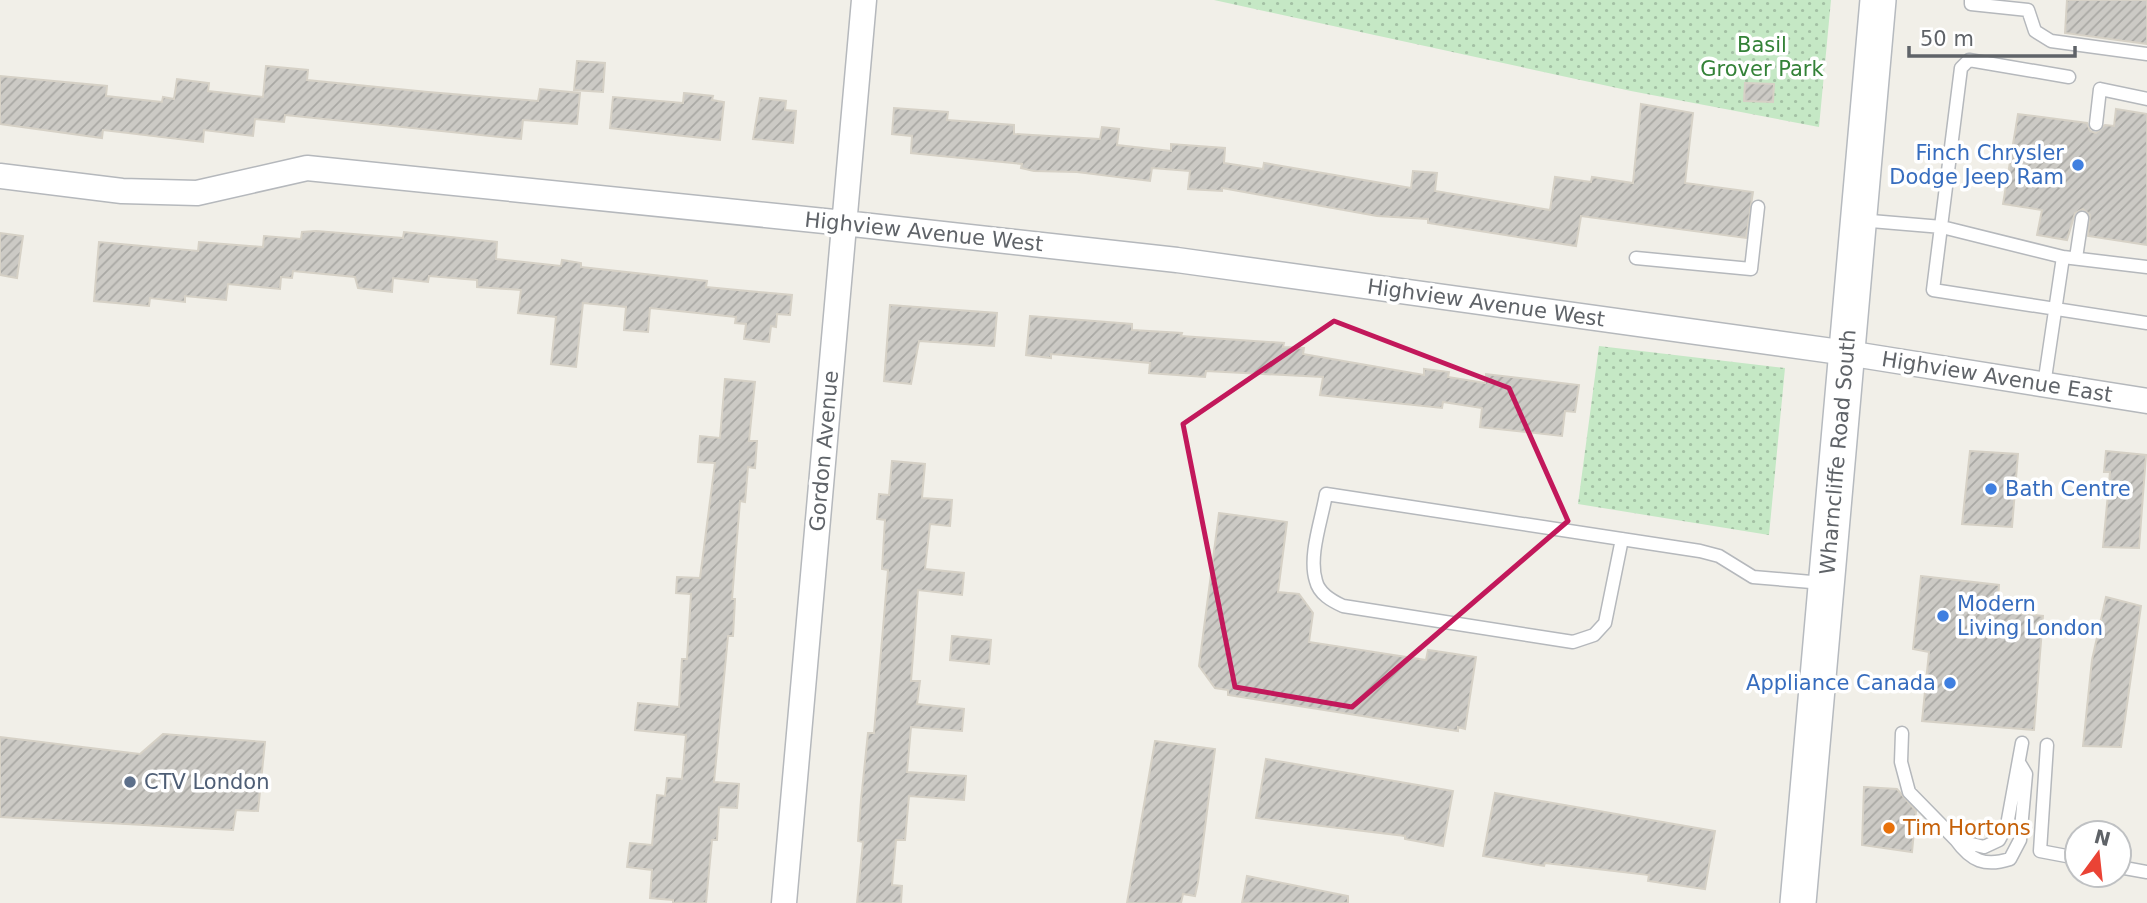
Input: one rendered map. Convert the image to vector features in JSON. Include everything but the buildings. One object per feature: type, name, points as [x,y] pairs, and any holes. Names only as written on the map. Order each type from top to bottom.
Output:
[{"type":"main road","name":"Wharncliffe Road South","points":[[1798,903],[1878,0]]},
{"type":"street","name":"Gordon Avenue","points":[[784,903],[864,0]]},
{"type":"street","name":"Highview Avenue West","points":[[0,176],[122,191],[197,193],[307,168],[1177,260],[1847,353]]},
{"type":"street","name":"Highview Avenue East","points":[[1847,353],[2147,401]]},
{"type":"lane","points":[[1971,0],[1971,4],[2028,10],[2035,31],[2051,41],[2147,54]]},
{"type":"lane","points":[[2069,77],[1969,60],[1961,68],[1934,290],[2147,323]]},
{"type":"lane","points":[[2096,124],[2100,89],[2147,99]]},
{"type":"lane","points":[[1636,258],[1751,268],[1758,207]]},
{"type":"lane","points":[[2044,385],[2056,309],[2082,218]]},
{"type":"lane","points":[[1859,220],[1942,228],[2069,257],[2147,267]]},
{"type":"lane","points":[[1622,539],[1605,623],[1594,635],[1573,642],[1343,606],[1328,598],[1316,582],[1315,555],[1326,494],[1622,539],[1719,556],[1753,577],[1826,584]]},
{"type":"lane","points":[[1902,733],[1901,762],[1909,792],[1968,857],[1979,862],[1998,863],[2010,859],[2020,840],[2026,774],[2020,764]]},
{"type":"lane","points":[[1956,841],[1984,846],[1999,840],[2007,825],[2014,773],[2020,764],[2022,743]]},
{"type":"lane","points":[[2047,745],[2040,851],[2063,855]]},
{"type":"highlighted area","points":[[1334,321],[1509,388],[1568,521],[1352,707],[1235,687],[1183,424]]},
{"type":"green space","name":"Basil Grover Park","points":[[1214,0],[1831,0],[1819,127],[1631,91]]},
{"type":"green space","points":[[1599,346],[1785,368],[1769,535],[1578,504]]},
{"type":"place","name":"Finch Chrysler Dodge Jeep Ram","points":[[2078,165]]},
{"type":"place","name":"Bath Centre","points":[[1991,489]]},
{"type":"place","name":"Modern Living London","points":[[1943,616]]},
{"type":"place","name":"Appliance Canada","points":[[1950,683]]},
{"type":"place","name":"CTV London","points":[[130,782]]},
{"type":"place","name":"Tim Hortons","points":[[1889,828]]}]
